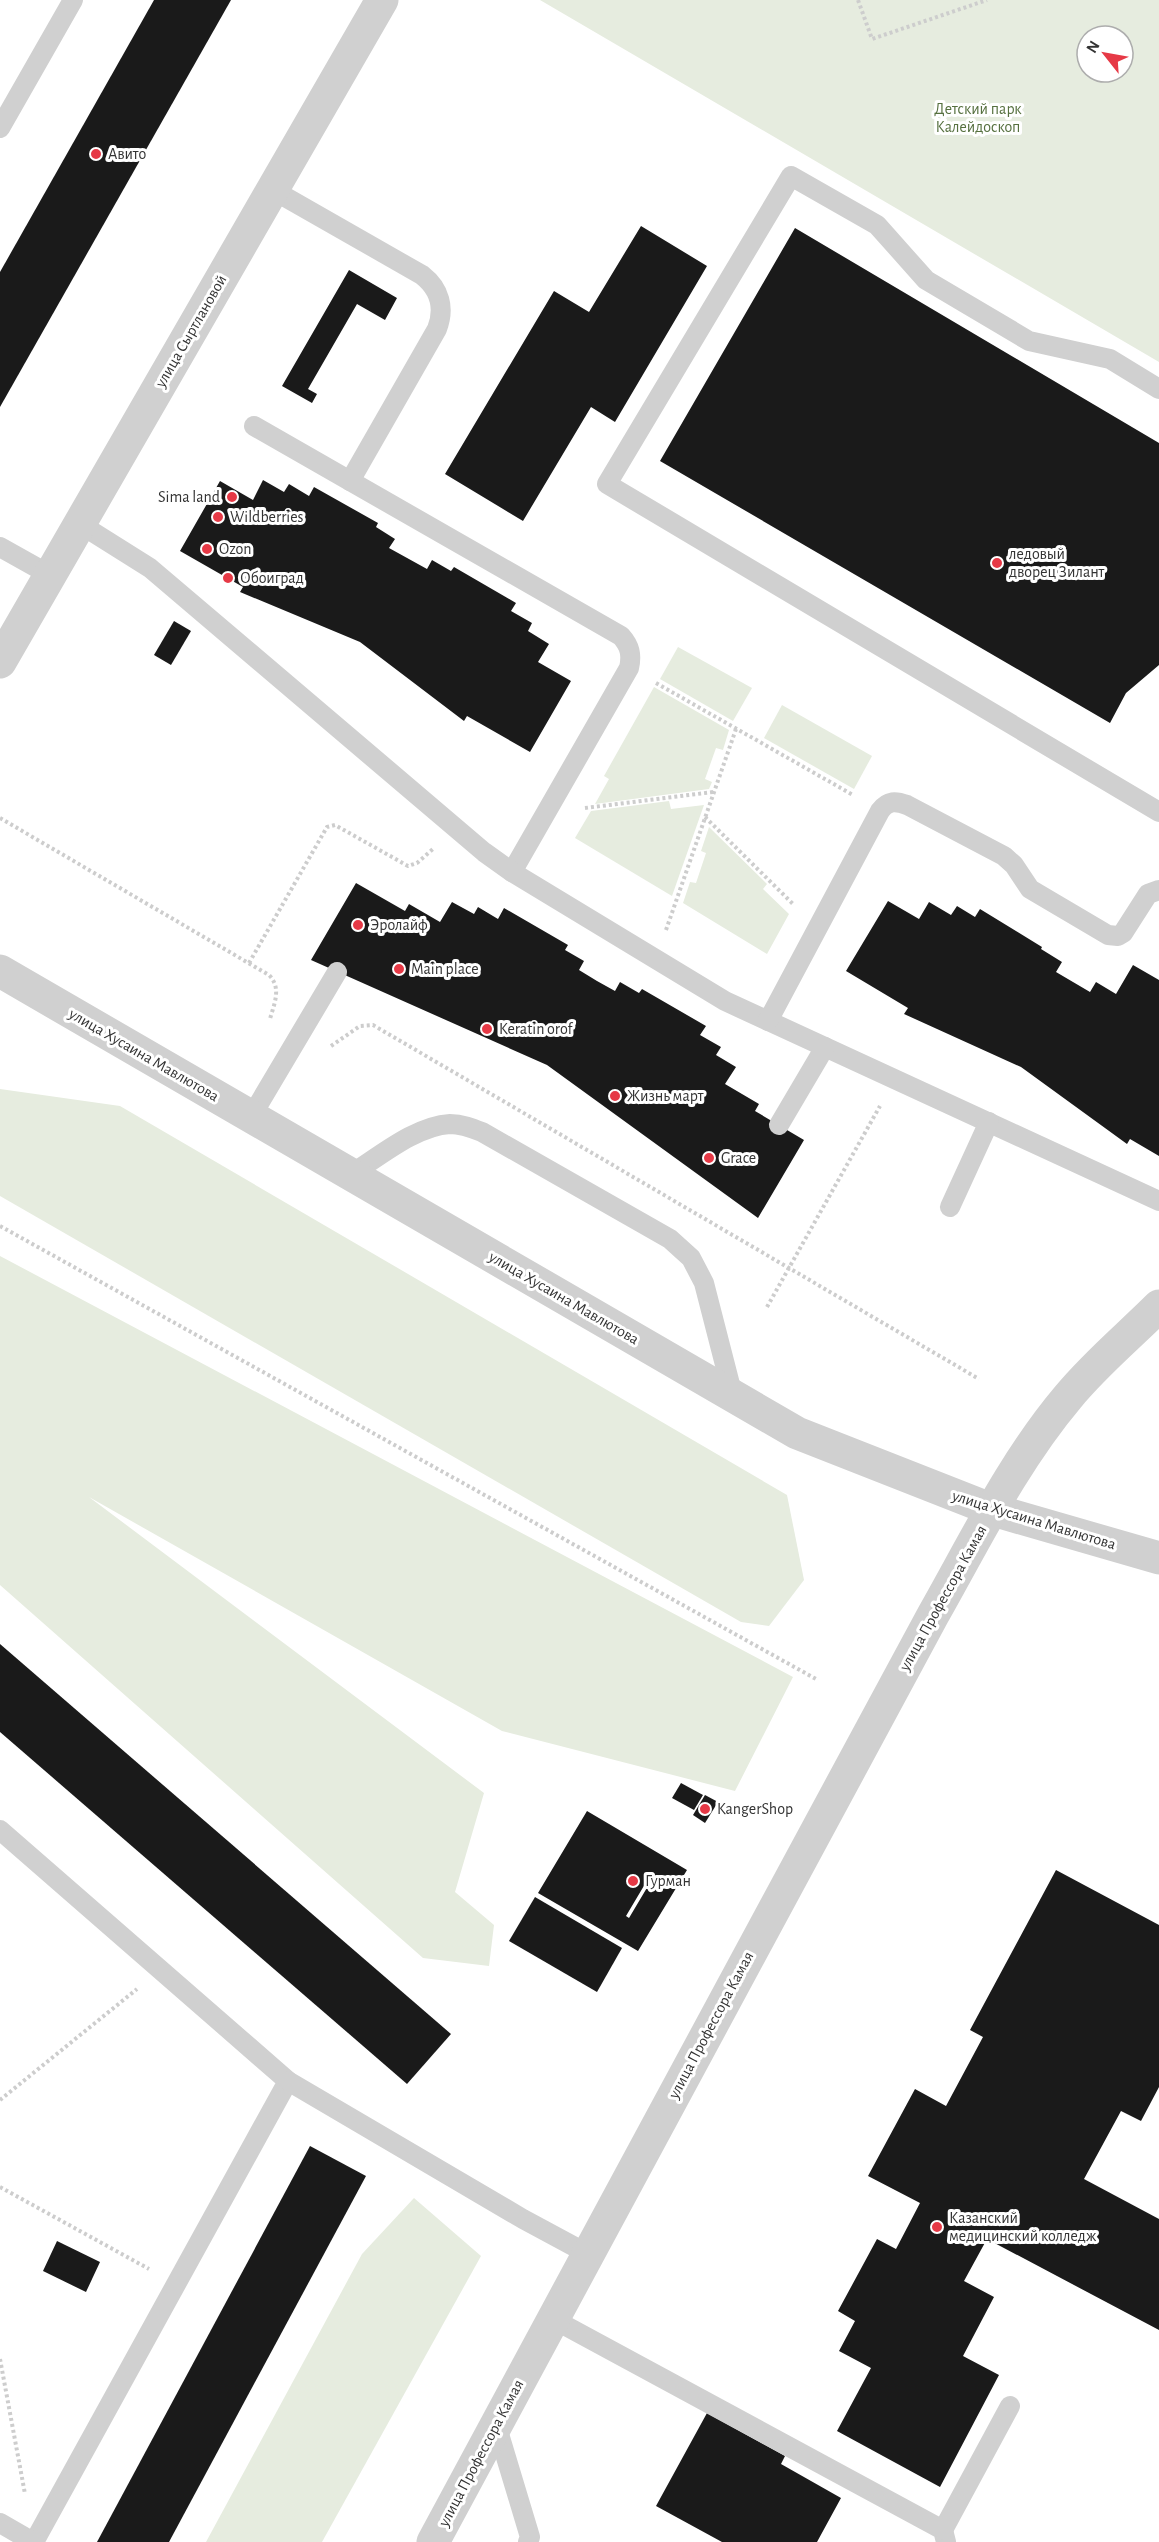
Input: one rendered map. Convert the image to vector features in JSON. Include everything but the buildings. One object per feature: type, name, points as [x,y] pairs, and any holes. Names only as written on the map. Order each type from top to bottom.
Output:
[{"type":"street","name":"улица Сыртлановой","points":[[0,662],[382,0]]},
{"type":"street","name":"улица Хусаина Мавлютова","points":[[0,971],[797,1433],[993,1510],[1159,1558]]},
{"type":"street","name":"улица Профессора Камая","points":[[433,2542],[933,1615],[993,1510],[1032,1444],[1069,1395],[1159,1306]]},
{"type":"lane","points":[[0,128],[73,0]]},
{"type":"lane","points":[[1159,389],[1110,359],[1029,341],[926,280],[877,225],[791,176],[607,484],[1159,812]]},
{"type":"lane","points":[[273,190],[422,275],[434,287],[439,297],[441,308],[437,329],[350,481]]},
{"type":"lane","points":[[254,426],[621,636],[630,651],[629,668],[512,872]]},
{"type":"lane","points":[[80,524],[150,568],[456,828],[512,872],[718,997],[1159,1201]]},
{"type":"lane","points":[[0,547],[50,575]]},
{"type":"lane","points":[[768,1021],[884,805],[897,801],[995,852],[1012,863],[1030,889],[1108,935],[1118,936],[1123,933],[1148,894],[1159,890]]},
{"type":"lane","points":[[251,1117],[337,972]]},
{"type":"lane","points":[[779,1125],[825,1047]]},
{"type":"lane","points":[[950,1206],[989,1122]]},
{"type":"lane","points":[[350,1175],[411,1137],[429,1129],[447,1124],[465,1126],[482,1132],[670,1239],[691,1258],[704,1283],[733,1396]]},
{"type":"lane","points":[[0,1830],[288,2081],[523,2219],[588,2254]]},
{"type":"lane","points":[[0,2523],[34,2542],[288,2081]]},
{"type":"lane","points":[[553,2319],[944,2536],[1010,2406]]},
{"type":"lane","points":[[496,2424],[533,2540]]},
{"type":"path","points":[[858,0],[872,39],[987,0]]},
{"type":"path","points":[[629,668],[880,811]]},
{"type":"path","points":[[655,959],[736,729]]},
{"type":"path","points":[[546,813],[713,792]]},
{"type":"path","points":[[705,817],[817,928]]},
{"type":"path","points":[[0,818],[269,975],[275,982],[277,990],[268,1028]]},
{"type":"path","points":[[249,963],[327,827],[336,825],[405,865],[412,866],[456,828]]},
{"type":"path","points":[[767,1307],[896,1080]]},
{"type":"path","points":[[0,1226],[816,1679]]},
{"type":"path","points":[[0,2100],[161,1970]]},
{"type":"path","points":[[0,2187],[176,2284]]},
{"type":"path","points":[[0,2359],[25,2496]]},
{"type":"green space","name":"Детский парк Калейдоскоп","points":[[540,0],[1159,0],[1159,362]]},
{"type":"green space","points":[[678,647],[752,688],[733,721],[660,679]]},
{"type":"green space","points":[[654,687],[729,730],[723,750],[716,748],[705,779],[712,782],[709,789],[595,804],[609,779],[604,776]]},
{"type":"green space","points":[[782,705],[872,756],[854,789],[764,738]]},
{"type":"green space","points":[[669,801],[671,809],[704,805],[672,896],[575,838],[591,811]]},
{"type":"green space","points":[[709,827],[767,884],[763,889],[789,914],[767,954],[683,903],[690,882],[696,883],[706,853],[701,851]]},
{"type":"green space","points":[[0,1089],[120,1106],[787,1495],[804,1580],[769,1626],[741,1622],[0,1196]]},
{"type":"green space","points":[[0,1256],[793,1677],[735,1791],[502,1731],[89,1497],[484,1793],[455,1892],[494,1925],[489,1966],[423,1958],[0,1585]]},
{"type":"green space","points":[[414,2198],[481,2256],[322,2542],[206,2542],[362,2254]]},
{"type":"place","name":"Авито","points":[[96,154]]},
{"type":"place","name":"Sima land","points":[[232,497]]},
{"type":"place","name":"Wildberries","points":[[218,517]]},
{"type":"place","name":"Ozon","points":[[207,549]]},
{"type":"place","name":"ледовый дворец Зилант","points":[[997,563]]},
{"type":"place","name":"Обоиград","points":[[228,578]]},
{"type":"place","name":"Эролайф","points":[[358,925]]},
{"type":"place","name":"Main place","points":[[399,969]]},
{"type":"place","name":"Keratin orof","points":[[487,1029]]},
{"type":"place","name":"Жизнь март","points":[[615,1096]]},
{"type":"place","name":"Grace","points":[[709,1158]]},
{"type":"place","name":"KangerShop","points":[[705,1809]]},
{"type":"place","name":"Гурман","points":[[633,1881]]},
{"type":"place","name":"Казанский медицинский колледж","points":[[937,2227]]}]
